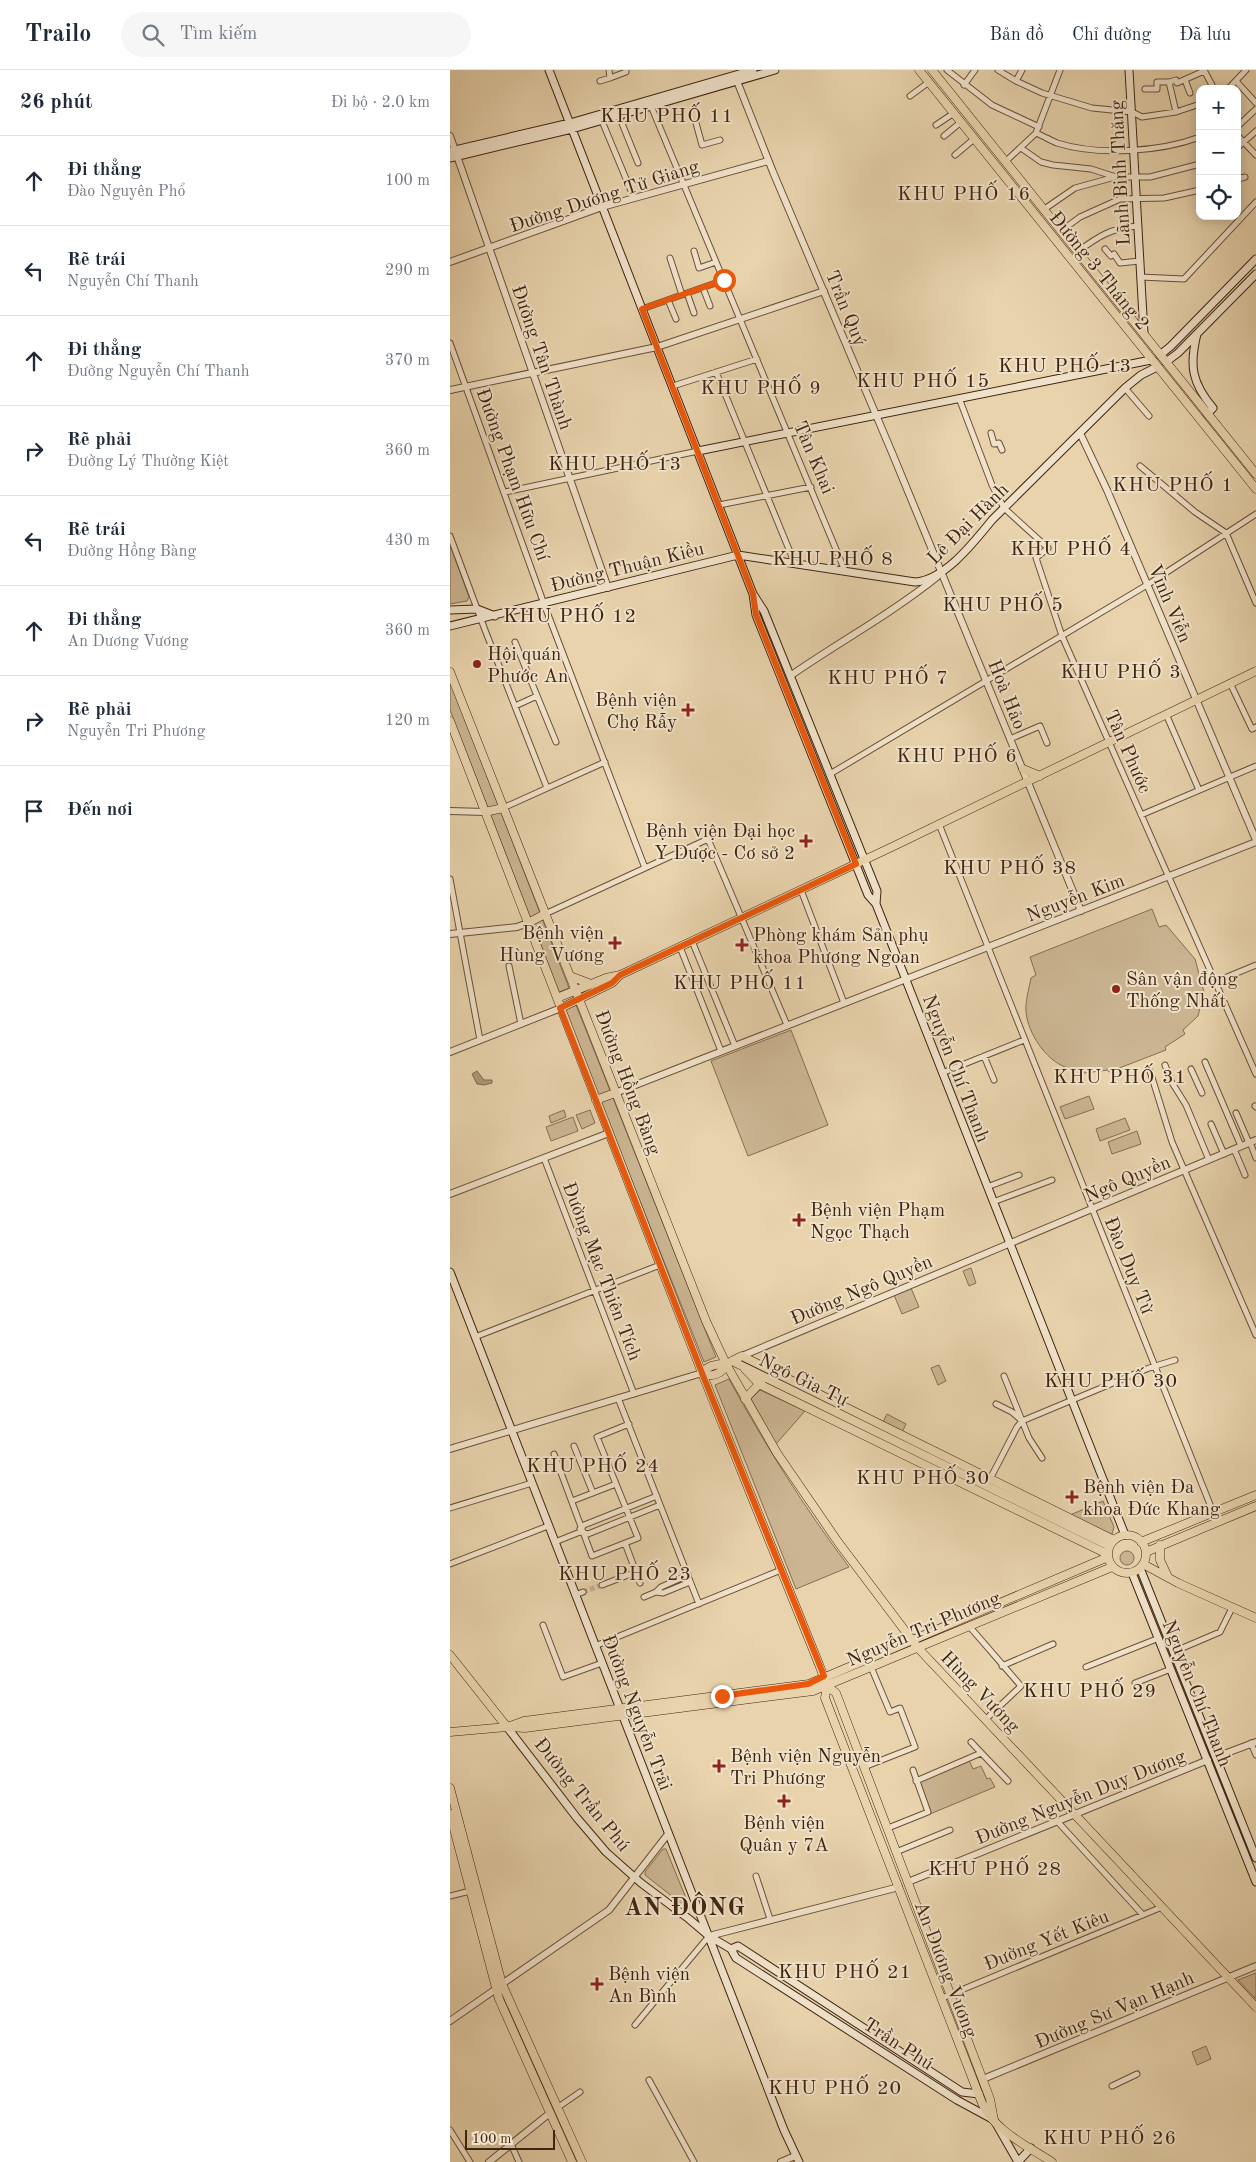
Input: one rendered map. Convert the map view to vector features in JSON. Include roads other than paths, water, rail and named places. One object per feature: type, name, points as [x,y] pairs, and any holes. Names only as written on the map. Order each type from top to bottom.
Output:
[{"type":"main road","points":[[549,70],[753,594],[756,615],[868,895],[876,904]]},
{"type":"main road","points":[[453,154],[571,126],[753,70]]},
{"type":"main road","points":[[735,75],[775,70]]},
{"type":"main road","name":"Đường 3 Tháng 2","points":[[919,70],[1256,490]]},
{"type":"main road","name":"Đường 3 Tháng 2","points":[[932,70],[1256,474]]},
{"type":"main road","name":"Lãnh Binh Thăng","points":[[1130,70],[1144,334]]},
{"type":"main road","points":[[571,126],[602,121],[650,103]]},
{"type":"main road","points":[[698,450],[1151,360],[1171,346],[1256,259]]},
{"type":"main road","points":[[1157,367],[1166,362],[1198,333],[1256,274]]},
{"type":"main road","points":[[1198,333],[1194,376],[1199,390],[1213,408],[1207,414]]},
{"type":"main road","points":[[1136,340],[1144,334]]},
{"type":"main road","name":"Lê Đại Hành","points":[[942,573],[1004,508],[1125,388],[1148,371],[1157,367]]},
{"type":"main road","points":[[738,555],[915,582],[942,573]]},
{"type":"main road","name":"Đường Thuận Kiều","points":[[450,626],[481,620],[738,555]]},
{"type":"main road","name":"Nguyễn Chí Thanh","points":[[753,594],[764,611],[864,860],[876,891],[876,904],[1125,1535]]},
{"type":"main road","points":[[450,610],[477,608],[495,616]]},
{"type":"main road","points":[[777,667],[785,664]]},
{"type":"main road","points":[[557,998],[606,978],[620,975],[680,947],[1256,671]]},
{"type":"main road","name":"Đường Hồng Bàng","points":[[450,672],[706,1321],[729,1362]]},
{"type":"main road","points":[[782,681],[790,676]]},
{"type":"main road","name":"Đường Hồng Bàng","points":[[450,721],[702,1373]]},
{"type":"main road","points":[[811,752],[819,749]]},
{"type":"main road","points":[[1023,769],[1040,776]]},
{"type":"main road","points":[[822,779],[830,774]]},
{"type":"main road","points":[[485,812],[503,808]]},
{"type":"main road","points":[[528,923],[545,914]]},
{"type":"main road","points":[[560,1008],[612,983],[620,975]]},
{"type":"main road","points":[[570,976],[591,984]]},
{"type":"main road","points":[[596,1100],[615,1093]]},
{"type":"main road","name":"Đường Nguyễn Trãi","points":[[450,1272],[548,1526],[579,1593],[595,1646],[797,2159]]},
{"type":"main road","points":[[742,1356],[820,1405]]},
{"type":"main road","name":"Đường Ngô Quyền","points":[[702,1373],[710,1376],[719,1373],[729,1362],[742,1356]]},
{"type":"main road","name":"Ngô Gia Tự","points":[[729,1362],[745,1368],[749,1375],[762,1381],[854,1417],[883,1440],[910,1445],[976,1486],[988,1483],[1109,1549]]},
{"type":"main road","name":"Hùng Vương","points":[[729,1362],[745,1399],[777,1454],[818,1514],[918,1648],[1256,2007]]},
{"type":"main road","name":"An Dương Vương","points":[[702,1373],[824,1676],[827,1686],[825,1698],[984,2108],[994,2120],[1018,2162]]},
{"type":"main road","points":[[745,1399],[762,1381]]},
{"type":"main road","name":"Ngô Gia Tự","points":[[820,1405],[883,1440],[1109,1549]]},
{"type":"main road","points":[[854,1417],[988,1483]]},
{"type":"main road","points":[[1141,1542],[1256,1495]]},
{"type":"main road","points":[[1146,1552],[1256,1506]]},
{"type":"main road","points":[[1125,1535],[1134,1536],[1141,1542],[1146,1552],[1142,1566],[1132,1573],[1121,1573],[1112,1567],[1109,1549],[1125,1535]]},
{"type":"main road","points":[[1160,1545],[1160,1560],[1168,1577]]},
{"type":"main road","name":"Nguyễn Tri Phương","points":[[507,1727],[521,1728],[622,1716],[808,1684],[966,1617],[1109,1549]]},
{"type":"main road","points":[[1142,1566],[1256,1618]]},
{"type":"main road","name":"Nguyễn Chí Thanh","points":[[1142,1566],[1173,1652],[1254,1845],[1256,1858]]},
{"type":"main road","name":"Nguyễn Tri Phương","points":[[507,1727],[524,1721],[619,1708],[811,1691],[1112,1567]]},
{"type":"main road","name":"Nguyễn Chí Thanh","points":[[1132,1573],[1256,1882]]},
{"type":"main road","points":[[966,1617],[969,1626]]},
{"type":"main road","points":[[893,1647],[900,1655]]},
{"type":"main road","name":"Đường Trần Phú","points":[[450,1655],[587,1830],[634,1878],[689,1919],[708,1936]]},
{"type":"main road","name":"An Dương Vương","points":[[827,1686],[836,1693],[888,1828],[988,2092],[994,2120]]},
{"type":"main road","points":[[450,1732],[507,1727]]},
{"type":"main road","points":[[1208,1760],[1216,1757]]},
{"type":"main road","points":[[450,1788],[473,1891]]},
{"type":"main road","points":[[450,1814],[499,1986],[550,2113],[572,2162]]},
{"type":"main road","points":[[886,1856],[896,1852]]},
{"type":"main road","points":[[898,1887],[908,1882]]},
{"type":"main road","name":"Trần Phú","points":[[708,1936],[730,1949],[736,1958],[957,2100],[994,2120],[1052,2162]]},
{"type":"main road","name":"Trần Phú","points":[[730,1949],[738,1946],[962,2092],[979,2094]]},
{"type":"main road","points":[[499,1986],[582,2162]]},
{"type":"main road","points":[[862,2038],[867,2031]]},
{"type":"main road","points":[[957,2038],[966,2034]]},
{"type":"main road","points":[[974,2083],[983,2080]]},
{"type":"main road","points":[[979,2094],[988,2092]]},
{"type":"main road","points":[[550,2113],[557,2108]]},
{"type":"main road","points":[[1018,2162],[1031,2148]]},
{"type":"street","points":[[609,70],[610,78]]},
{"type":"street","points":[[600,81],[626,72],[626,70]]},
{"type":"street","points":[[947,70],[992,105],[1039,127]]},
{"type":"street","points":[[964,85],[975,70]]},
{"type":"street","points":[[998,70],[1016,81],[1050,96],[1092,108],[1132,112],[1142,117],[1176,112],[1196,105]]},
{"type":"street","points":[[1016,81],[1022,70]]},
{"type":"street","points":[[1005,162],[1036,133],[1060,70]]},
{"type":"street","points":[[1145,89],[1157,89],[1157,82],[1176,80],[1177,83],[1184,84],[1204,70],[1212,85]]},
{"type":"street","points":[[1232,85],[1242,72]]},
{"type":"street","name":"Trần Quý","points":[[735,75],[768,161],[942,573]]},
{"type":"street","points":[[1236,81],[1256,103]]},
{"type":"street","points":[[910,96],[928,82]]},
{"type":"street","points":[[1168,82],[1176,112]]},
{"type":"street","points":[[1184,84],[1190,93]]},
{"type":"street","name":"Tân Khai","points":[[650,103],[845,571]]},
{"type":"street","points":[[1241,123],[1256,109]]},
{"type":"street","points":[[936,125],[954,113]]},
{"type":"street","points":[[619,116],[638,162]]},
{"type":"street","points":[[602,121],[634,198]]},
{"type":"street","points":[[944,136],[960,122]]},
{"type":"street","points":[[696,123],[702,145],[720,140]]},
{"type":"street","points":[[1241,145],[1256,131]]},
{"type":"street","points":[[1036,133],[1056,142],[1091,150],[1134,149],[1196,139]]},
{"type":"street","name":"Đường Tân Thành","points":[[450,136],[453,154],[489,248],[608,588]]},
{"type":"street","points":[[1241,138],[1256,155]]},
{"type":"street","points":[[955,154],[974,139]]},
{"type":"street","points":[[1021,148],[1041,162],[1091,169],[1116,177],[1150,177],[1196,165]]},
{"type":"street","name":"Đường Dương Tử Giang","points":[[450,262],[602,207],[768,161]]},
{"type":"street","points":[[1043,210],[1075,188],[1116,177]]},
{"type":"street","points":[[1241,178],[1245,177]]},
{"type":"street","points":[[1061,231],[1080,217],[1120,200],[1164,198],[1196,191]]},
{"type":"street","points":[[1140,277],[1184,278],[1256,202]]},
{"type":"street","points":[[1077,252],[1102,235],[1119,227],[1138,226]]},
{"type":"street","points":[[1106,249],[1111,256],[1114,254],[1120,263],[1140,261]]},
{"type":"street","points":[[694,252],[699,268],[716,262]]},
{"type":"street","points":[[670,258],[684,294],[694,313]]},
{"type":"street","points":[[642,309],[724,280]]},
{"type":"street","points":[[703,288],[710,306]]},
{"type":"street","points":[[450,390],[657,347],[824,291]]},
{"type":"street","points":[[668,300],[676,319]]},
{"type":"street","name":"Đường Phạm Hữu Chí","points":[[450,343],[544,604],[645,868]]},
{"type":"street","points":[[673,386],[757,359]]},
{"type":"street","points":[[716,372],[795,564]]},
{"type":"street","points":[[1125,388],[1150,416]]},
{"type":"street","name":"Tân Phước","points":[[959,398],[992,485],[1004,508],[1048,548],[1036,558],[1062,636],[1256,1074]]},
{"type":"street","points":[[991,433],[994,444],[999,443],[1002,450]]},
{"type":"street","name":"Vĩnh Viễn","points":[[1080,433],[1256,841]]},
{"type":"street","points":[[505,492],[698,450]]},
{"type":"street","points":[[1140,466],[1195,512],[1226,533],[1256,603]]},
{"type":"street","points":[[719,505],[811,487]]},
{"type":"street","points":[[830,774],[1147,585],[1256,514]]},
{"type":"street","points":[[450,536],[547,788]]},
{"type":"street","name":"Lê Đại Hành","points":[[790,676],[841,641],[902,605],[942,573]]},
{"type":"street","name":"Hoà Hảo","points":[[942,573],[1081,910]]},
{"type":"street","points":[[515,642],[556,742]]},
{"type":"street","points":[[1230,683],[1254,728]]},
{"type":"street","points":[[514,706],[537,696]]},
{"type":"street","points":[[1166,714],[1199,790]]},
{"type":"street","points":[[1010,739],[1040,726],[1047,743]]},
{"type":"street","points":[[503,808],[605,762]]},
{"type":"street","points":[[1141,815],[1256,766]]},
{"type":"street","points":[[450,811],[485,812]]},
{"type":"street","name":"Đào Duy Từ","points":[[939,824],[1091,1210],[1218,1522]]},
{"type":"street","points":[[545,914],[708,839],[787,1025]]},
{"type":"street","name":"Nguyễn Kim","points":[[615,1093],[1256,841]]},
{"type":"street","points":[[450,879],[480,1040]]},
{"type":"street","points":[[801,890],[844,1003]]},
{"type":"street","points":[[450,934],[518,927],[528,923]]},
{"type":"street","points":[[692,941],[735,1046]]},
{"type":"street","points":[[680,947],[721,1051]]},
{"type":"street","points":[[1215,982],[1256,965]]},
{"type":"street","points":[[509,966],[521,1024]]},
{"type":"street","points":[[450,1052],[560,1008]]},
{"type":"street","points":[[942,1073],[1024,1040]]},
{"type":"street","points":[[984,1056],[994,1080]]},
{"type":"street","points":[[1205,1062],[1241,1146]]},
{"type":"street","points":[[1165,1065],[1171,1081],[1184,1101],[1208,1160]]},
{"type":"street","points":[[1191,1069],[1202,1093]]},
{"type":"street","points":[[1150,1071],[1172,1142],[1254,1325],[1256,1334]]},
{"type":"street","points":[[1236,1113],[1252,1142],[1256,1158]]},
{"type":"street","points":[[1211,1124],[1224,1154]]},
{"type":"street","points":[[450,1194],[609,1134]]},
{"type":"street","name":"Ngô Quyền","points":[[1009,1244],[1252,1142]]},
{"type":"street","points":[[1234,1149],[1245,1175]]},
{"type":"street","name":"Đường Mạc Thiên Tích","points":[[544,1158],[634,1394]]},
{"type":"street","points":[[987,1187],[1018,1175]]},
{"type":"street","points":[[993,1202],[1052,1180]]},
{"type":"street","name":"Đường Ngô Quyền","points":[[742,1356],[1009,1244]]},
{"type":"street","points":[[475,1337],[660,1265]]},
{"type":"street","points":[[988,1483],[1016,1427],[1022,1421],[1155,1366],[1175,1360]]},
{"type":"street","name":"Đường Ngô Quyền","points":[[450,1449],[702,1373]]},
{"type":"street","points":[[1004,1376],[1035,1450],[1042,1458]]},
{"type":"street","points":[[618,1398],[699,1604]]},
{"type":"street","points":[[996,1404],[1015,1414],[1022,1421]]},
{"type":"street","points":[[554,1454],[592,1556],[638,1538],[597,1437],[628,1424]]},
{"type":"street","points":[[574,1446],[593,1493]]},
{"type":"street","points":[[450,1508],[532,1483]]},
{"type":"street","points":[[572,1501],[616,1484]]},
{"type":"street","points":[[555,1542],[582,1531],[626,1508],[657,1496]]},
{"type":"street","points":[[582,1531],[630,1518],[660,1505]]},
{"type":"street","points":[[450,1564],[548,1526]]},
{"type":"street","points":[[625,1543],[640,1583]]},
{"type":"street","points":[[595,1646],[781,1570]]},
{"type":"street","points":[[602,1584],[636,1572]]},
{"type":"street","points":[[644,1597],[656,1592],[661,1586],[688,1576]]},
{"type":"street","points":[[656,1592],[664,1593],[690,1582]]},
{"type":"street","points":[[1173,1652],[1220,1632],[1232,1608]]},
{"type":"street","points":[[543,1625],[563,1677],[602,1663]]},
{"type":"street","points":[[969,1626],[1021,1686],[986,1719]]},
{"type":"street","points":[[1086,1667],[1159,1638]]},
{"type":"street","points":[[1002,1666],[1053,1644]]},
{"type":"street","points":[[864,1767],[915,1747],[900,1708],[890,1712],[872,1667]]},
{"type":"street","points":[[1135,1682],[1171,1669]]},
{"type":"street","points":[[971,1742],[1008,1781]]},
{"type":"street","points":[[1216,1757],[1254,1742],[1256,1756]]},
{"type":"street","points":[[916,1781],[981,1753]]},
{"type":"street","name":"Đường Nguyễn Duy Dương","points":[[908,1882],[1208,1760]]},
{"type":"street","points":[[888,1828],[928,1812],[912,1770]]},
{"type":"street","points":[[1057,1822],[1143,1915]]},
{"type":"street","points":[[896,1852],[950,1830]]},
{"type":"street","points":[[450,2021],[609,1910],[668,1834]]},
{"type":"street","points":[[756,1876],[770,1920]]},
{"type":"street","points":[[635,2025],[708,1936],[898,1887]]},
{"type":"street","points":[[450,1896],[473,1891]]},
{"type":"street","name":"Đường Yết Kiêu","points":[[942,1998],[1162,1907]]},
{"type":"street","name":"Đường Sư Vạn Hạnh","points":[[983,2080],[1256,1966]]},
{"type":"street","points":[[1112,2086],[1137,2074]]},
{"type":"street","points":[[649,2080],[694,2162]]},
{"type":"street","points":[[557,2108],[580,2092]]},
{"type":"street","points":[[489,2162],[550,2113]]},
{"type":"street","points":[[450,2130],[470,2162]]},
{"type":"street","points":[[511,2144],[520,2162]]},
{"type":"street","points":[[781,2162],[797,2159]]},
{"type":"tunnel","points":[[583,1592],[602,1585]]},
{"type":"place","name":"Hội quán Phước An","points":[[477,664]]},
{"type":"place","name":"Bệnh viện Chợ Rẫy","points":[[688,710]]},
{"type":"place","name":"Bệnh viện Đại học Y Dược - Cơ sở 2","points":[[806,841]]},
{"type":"place","name":"Bệnh viện Hùng Vương","points":[[615,943]]},
{"type":"place","name":"Phòng khám Sản phụ khoa Phương Ngoan","points":[[742,945]]},
{"type":"place","name":"Sân vận động Thống Nhất","points":[[1116,989]]},
{"type":"place","name":"Bệnh viện Phạm Ngọc Thạch","points":[[799,1220]]},
{"type":"place","name":"Bệnh viện Đa khoa Đức Khang","points":[[1072,1497]]},
{"type":"place","name":"Bệnh viện Nguyễn Tri Phương","points":[[719,1766]]},
{"type":"place","name":"Bệnh viện Quân y 7A","points":[[784,1801]]},
{"type":"place","name":"Bệnh viện An Bình","points":[[597,1984]]},
{"type":"district","name":"KHU PHỐ 11","points":[[667,115]]},
{"type":"district","name":"KHU PHỐ 16","points":[[964,193]]},
{"type":"district","name":"KHU PHỐ 13","points":[[1065,365]]},
{"type":"district","name":"KHU PHỐ 15","points":[[923,380]]},
{"type":"district","name":"KHU PHỐ 9","points":[[761,387]]},
{"type":"district","name":"KHU PHỐ 13","points":[[615,463]]},
{"type":"district","name":"KHU PHỐ 1","points":[[1173,484]]},
{"type":"district","name":"KHU PHỐ 4","points":[[1071,548]]},
{"type":"district","name":"KHU PHỐ 8","points":[[833,558]]},
{"type":"district","name":"KHU PHỐ 5","points":[[1003,604]]},
{"type":"district","name":"KHU PHỐ 12","points":[[570,615]]},
{"type":"district","name":"KHU PHỐ 3","points":[[1121,671]]},
{"type":"district","name":"KHU PHỐ 7","points":[[888,677]]},
{"type":"district","name":"KHU PHỐ 6","points":[[957,755]]},
{"type":"district","name":"KHU PHỐ 38","points":[[1010,867]]},
{"type":"district","name":"KHU PHỐ 11","points":[[740,982]]},
{"type":"district","name":"KHU PHỐ 31","points":[[1120,1076]]},
{"type":"district","name":"KHU PHỐ 30","points":[[1111,1380]]},
{"type":"district","name":"KHU PHỐ 24","points":[[593,1465]]},
{"type":"district","name":"KHU PHỐ 30","points":[[923,1477]]},
{"type":"district","name":"KHU PHỐ 23","points":[[625,1573]]},
{"type":"district","name":"KHU PHỐ 29","points":[[1090,1690]]},
{"type":"district","name":"KHU PHỐ 28","points":[[995,1868]]},
{"type":"district","name":"AN ĐÔNG","points":[[685,1907]]},
{"type":"district","name":"KHU PHỐ 21","points":[[845,1971]]},
{"type":"district","name":"KHU PHỐ 20","points":[[835,2087]]},
{"type":"district","name":"KHU PHỐ 26","points":[[1110,2137]]}]
